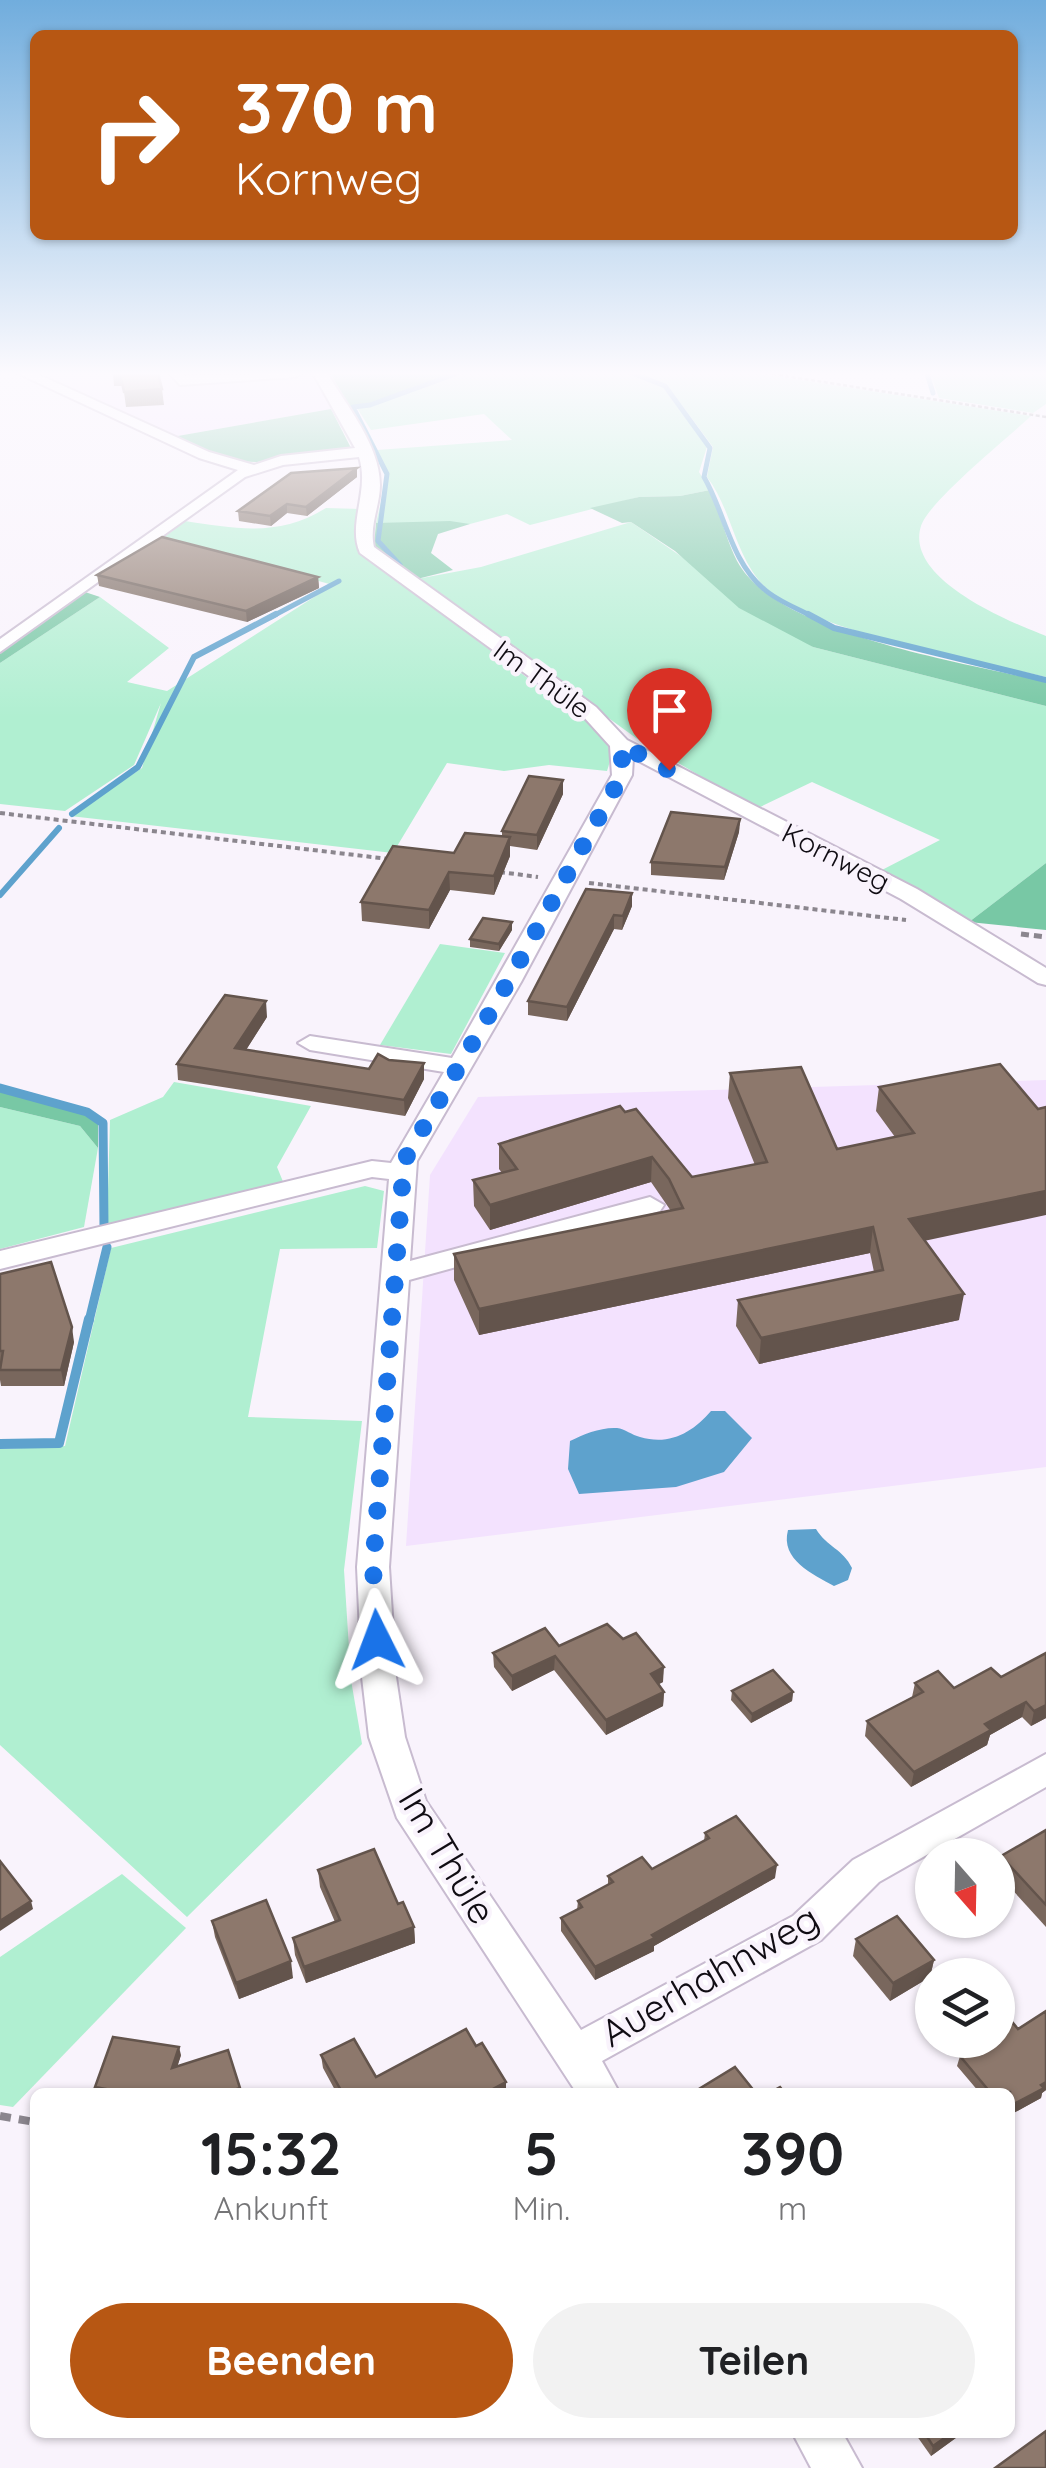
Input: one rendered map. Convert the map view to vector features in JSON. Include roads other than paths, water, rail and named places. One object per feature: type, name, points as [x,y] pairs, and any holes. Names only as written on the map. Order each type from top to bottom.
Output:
[{"type":"street","points":[[0,647],[225,488]]},
{"type":"street","name":"Im Thüle","points":[[372,488],[362,539],[366,549],[589,711],[622,745],[622,775],[404,1161],[373,1567],[379,1677],[387,1737],[410,1807],[597,2088]]},
{"type":"street","name":"Kornweg","points":[[622,745],[909,894],[1046,978]]},
{"type":"street","points":[[310,1044],[459,1066]]},
{"type":"street","points":[[0,1260],[372,1169],[404,1172]]},
{"type":"street","points":[[397,1274],[650,1205]]},
{"type":"street","name":"Auerhahnweg","points":[[576,2054],[808,1928],[866,1871],[1046,1769]]},
{"type":"street","points":[[819,2438],[838,2468]]},
{"type":"water","points":[[711,1411],[725,1411],[752,1438],[724,1472],[676,1487],[579,1494],[568,1469],[570,1441],[611,1428],[651,1439],[671,1438],[689,1431]]},
{"type":"water","points":[[816,1529],[852,1568],[848,1580],[834,1586],[794,1558],[787,1541],[788,1530]]},
{"type":"waterway","points":[[385,488],[378,541],[400,565]]},
{"type":"waterway","points":[[710,488],[736,551],[753,578],[775,597],[813,617]]},
{"type":"waterway","points":[[271,617],[339,581]]},
{"type":"waterway","points":[[72,814],[138,767],[194,657],[276,614]]},
{"type":"waterway","points":[[808,614],[834,628],[1046,680]]},
{"type":"waterway","points":[[0,895],[59,828]]},
{"type":"waterway","points":[[0,1088],[87,1112],[103,1123],[104,1227]]},
{"type":"waterway","points":[[89,1321],[107,1247]]},
{"type":"waterway","points":[[0,1444],[59,1443],[89,1319]]}]
